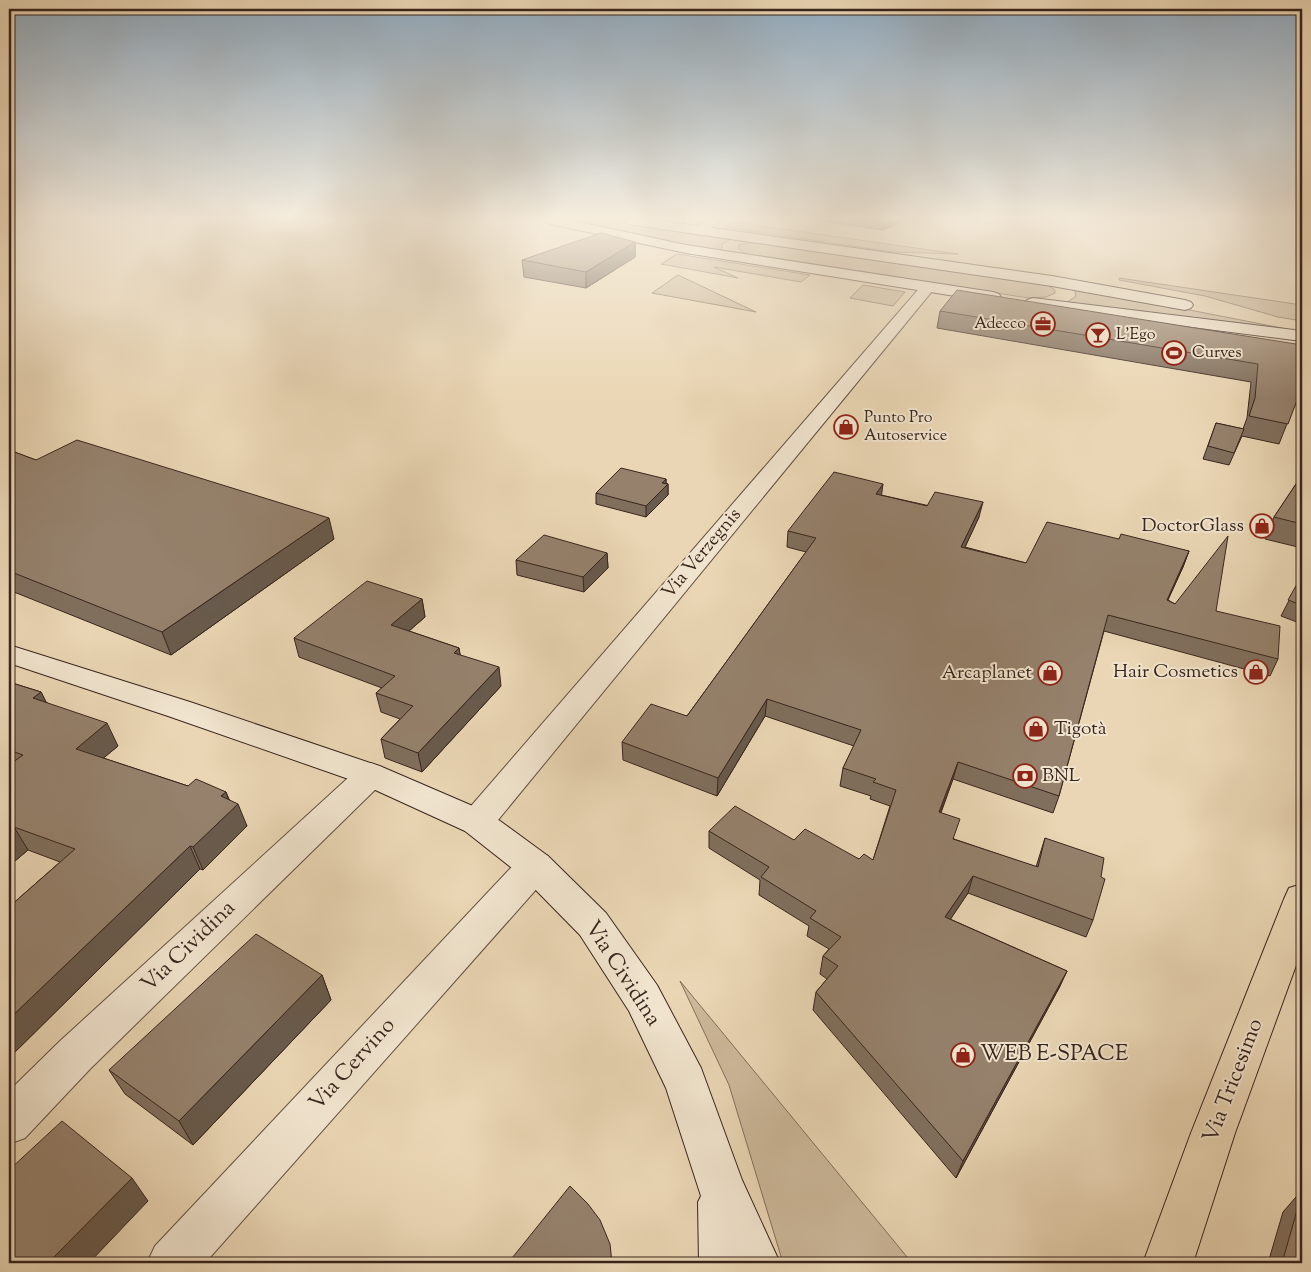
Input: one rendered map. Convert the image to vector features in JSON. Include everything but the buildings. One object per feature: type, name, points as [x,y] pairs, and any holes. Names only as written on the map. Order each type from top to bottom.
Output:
[{"type":"main road","name":"Via Tricesimo","points":[[1168,1263],[1213,1133],[1302,900]]},
{"type":"street","points":[[878,279],[1035,304],[1302,336]]},
{"type":"street","points":[[1041,279],[1302,327]]},
{"type":"street","points":[[1035,304],[1052,303],[1068,297],[1068,291],[1052,281]]},
{"type":"street","name":"Via Verzegnis","points":[[476,822],[928,287]]},
{"type":"street","name":"Via Cividina","points":[[9,654],[179,709],[371,775],[476,822],[534,866],[593,924],[643,998],[686,1083],[721,1188],[755,1263]]},
{"type":"street","name":"Via Cividina","points":[[9,1122],[82,1048],[371,775]]},
{"type":"street","name":"Via Cervino","points":[[172,1263],[534,866]]},
{"type":"street","name":"Via Cividina","points":[[721,1188],[724,1263]]},
{"type":"shaded area","points":[[672,279],[687,279],[756,312],[652,293]]},
{"type":"shaded area","points":[[786,279],[804,279],[801,282]]},
{"type":"shaded area","points":[[909,279],[1014,279],[1046,284],[1055,290],[1055,293],[1046,297],[1028,298]]},
{"type":"shaded area","points":[[1128,279],[1302,305],[1302,321],[1278,317],[1205,296],[1119,280]]},
{"type":"shaded area","points":[[863,285],[905,292],[893,306],[850,298]]},
{"type":"shaded area","points":[[1074,288],[1292,330],[1066,303],[1076,296]]},
{"type":"shaded area","points":[[680,981],[912,1263],[783,1263],[729,1085]]},
{"type":"place","name":"Adecco","points":[[1043,324]]},
{"type":"place","name":"L'Ego","points":[[1098,335]]},
{"type":"place","name":"Curves","points":[[1174,353]]},
{"type":"place","name":"Punto Pro Autoservice","points":[[846,427]]},
{"type":"place","name":"DoctorGlass","points":[[1262,526]]},
{"type":"place","name":"Hair Cosmetics","points":[[1256,672]]},
{"type":"place","name":"Arcaplanet","points":[[1050,673]]},
{"type":"place","name":"Tigotà","points":[[1036,729]]},
{"type":"place","name":"BNL","points":[[1025,776]]},
{"type":"place","name":"WEB E-SPACE","points":[[963,1055]]}]
